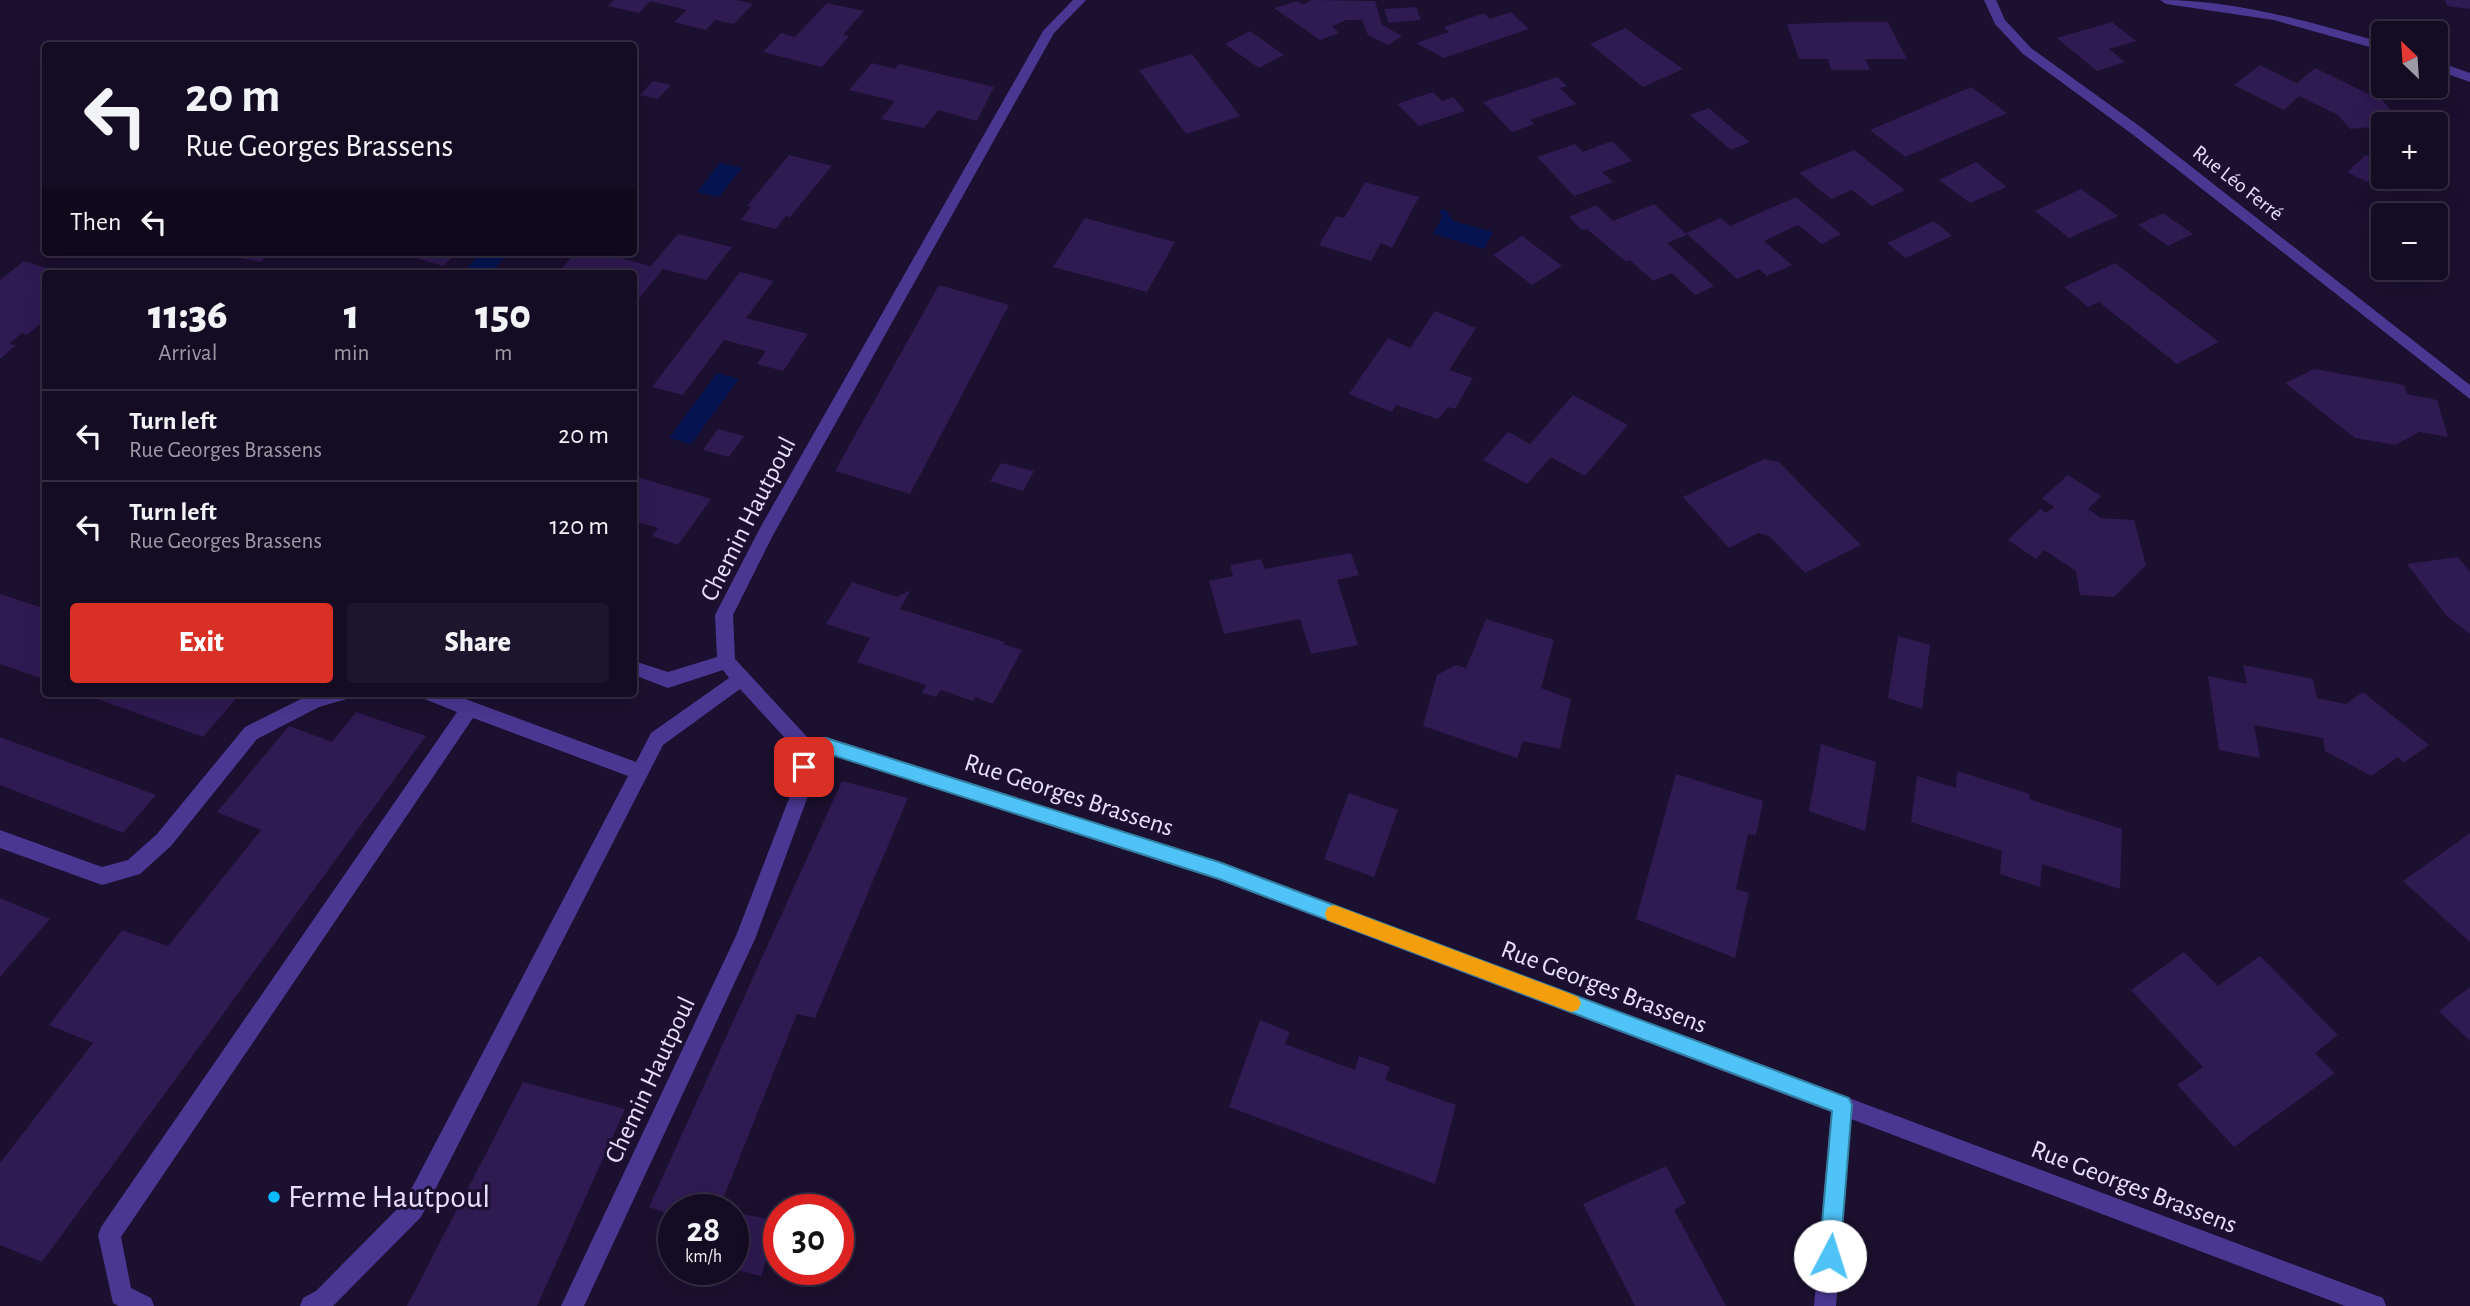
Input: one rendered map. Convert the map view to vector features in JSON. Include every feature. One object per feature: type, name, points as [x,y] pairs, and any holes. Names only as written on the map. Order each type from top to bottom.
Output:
[{"type":"street","points":[[1056,0],[1077,1]]},
{"type":"street","name":"Rue Léo Ferré","points":[[1990,0],[1999,21],[2027,51],[2137,131],[2470,393]]},
{"type":"street","points":[[2166,0],[2275,16],[2371,43]]},
{"type":"street","name":"Chemin Hautpoul","points":[[726,662],[724,615],[765,533],[1049,31],[1077,1]]},
{"type":"street","points":[[2448,70],[2470,78]]},
{"type":"street","points":[[637,669],[668,680],[726,662],[805,747]]},
{"type":"street","points":[[311,1306],[324,1299],[413,1209],[657,739],[741,679]]},
{"type":"street","points":[[0,839],[102,876],[133,868],[164,840],[251,733],[315,700],[327,697]]},
{"type":"street","points":[[439,697],[641,772]]},
{"type":"street","points":[[143,1306],[121,1295],[109,1236],[470,708]]},
{"type":"street","name":"Rue Georges Brassens","points":[[805,747],[826,745],[1219,870],[2375,1306]]},
{"type":"street","name":"Chemin Hautpoul","points":[[572,1306],[745,939],[802,788],[805,747]]},
{"type":"street","points":[[1825,1306],[1842,1105]]},
{"type":"shaded area","points":[[720,163],[742,168],[719,197],[697,192]]},
{"type":"shaded area","points":[[1439,210],[1446,210],[1453,221],[1493,232],[1484,249],[1433,234],[1442,218]]},
{"type":"shaded area","points":[[478,256],[506,256],[493,270],[465,270]]},
{"type":"shaded area","points":[[717,373],[739,379],[691,444],[669,438]]},
{"type":"building","points":[[614,0],[737,0],[753,4],[734,24],[715,20],[706,30],[674,22],[687,10],[650,1],[639,13],[608,6]]},
{"type":"building","points":[[1312,0],[1375,1],[1382,25],[1402,36],[1388,45],[1368,35],[1362,20],[1347,20],[1332,26],[1339,33],[1320,40],[1274,8],[1298,1],[1302,5]]},
{"type":"building","points":[[2445,0],[2470,0],[2470,9],[2447,6]]},
{"type":"building","points":[[827,3],[864,11],[843,35],[849,36],[822,67],[763,52],[781,33],[795,37]]},
{"type":"building","points":[[1416,7],[1421,20],[1389,23],[1384,9]]},
{"type":"building","points":[[1511,12],[1529,29],[1444,58],[1416,43],[1449,32],[1444,27],[1484,13],[1490,19]]},
{"type":"building","points":[[1888,22],[1907,59],[1865,59],[1870,70],[1831,70],[1828,59],[1799,59],[1787,24]]},
{"type":"building","points":[[2112,22],[2136,41],[2109,49],[2125,62],[2097,71],[2057,38]]},
{"type":"building","points":[[1625,28],[1683,69],[1643,87],[1590,44]]},
{"type":"building","points":[[1250,31],[1284,55],[1259,68],[1225,44]]},
{"type":"building","points":[[1192,54],[1240,116],[1186,134],[1139,70]]},
{"type":"building","points":[[872,63],[895,69],[899,64],[994,87],[977,121],[938,110],[924,128],[881,119],[895,101],[849,90]]},
{"type":"building","points":[[2260,65],[2297,83],[2315,68],[2371,95],[2371,98],[2383,101],[2393,112],[2371,112],[2371,127],[2350,129],[2338,115],[2299,96],[2284,110],[2234,85]]},
{"type":"building","points":[[1557,77],[1567,86],[1560,88],[1576,104],[1530,120],[1535,124],[1512,132],[1483,102]]},
{"type":"building","points":[[653,81],[671,85],[658,99],[640,95]]},
{"type":"building","points":[[1971,87],[2007,113],[1905,157],[1870,130]]},
{"type":"building","points":[[1433,92],[1442,101],[1453,97],[1465,111],[1419,126],[1397,104]]},
{"type":"building","points":[[1709,108],[1750,142],[1731,150],[1690,115]]},
{"type":"building","points":[[1612,141],[1632,161],[1602,172],[1613,182],[1574,196],[1537,157],[1575,144],[1583,152]]},
{"type":"building","points":[[1854,150],[1905,190],[1872,206],[1852,190],[1831,199],[1799,173]]},
{"type":"building","points":[[789,155],[832,166],[790,217],[786,216],[776,229],[741,220],[751,207],[747,206]]},
{"type":"building","points":[[2366,155],[2371,157],[2371,179],[2367,182],[2347,172]]},
{"type":"building","points":[[1976,162],[2007,187],[1970,203],[1939,180]]},
{"type":"building","points":[[1365,182],[1419,197],[1392,248],[1381,243],[1371,261],[1319,245],[1336,216],[1344,218]]},
{"type":"building","points":[[2081,189],[2118,216],[2069,238],[2035,211]]},
{"type":"building","points":[[1796,197],[1841,234],[1822,244],[1798,225],[1764,241],[1792,265],[1767,276],[1759,269],[1737,279],[1686,233],[1721,218],[1730,226]]},
{"type":"building","points":[[1654,204],[1687,235],[1667,243],[1714,286],[1695,295],[1672,273],[1653,281],[1630,260],[1626,262],[1587,229],[1582,230],[1569,217],[1596,205],[1613,221]]},
{"type":"building","points":[[2163,213],[2193,234],[2168,246],[2138,225]]},
{"type":"building","points":[[1085,218],[1175,242],[1147,292],[1053,267]]},
{"type":"building","points":[[1934,221],[1952,236],[1906,258],[1887,243]]},
{"type":"building","points":[[678,234],[732,247],[706,280],[663,269],[637,301],[637,270],[561,270],[573,256],[612,256],[651,266]]},
{"type":"building","points":[[1522,236],[1562,266],[1532,285],[1493,255]]},
{"type":"building","points":[[230,256],[267,256],[261,262]]},
{"type":"building","points":[[410,256],[453,256],[443,266]]},
{"type":"building","points":[[24,261],[52,270],[42,270],[42,322],[27,335],[22,333],[9,344],[16,345],[0,359],[0,280]]},
{"type":"building","points":[[2115,263],[2219,342],[2177,364],[2099,302],[2088,307],[2064,287]]},
{"type":"building","points":[[740,272],[774,281],[746,318],[808,334],[783,371],[757,364],[766,351],[724,340],[683,395],[652,387]]},
{"type":"building","points":[[939,285],[1009,305],[910,494],[835,471]]},
{"type":"building","points":[[1435,311],[1476,328],[1449,370],[1473,378],[1455,409],[1448,407],[1438,419],[1396,405],[1392,412],[1349,394],[1388,338],[1410,348]]},
{"type":"building","points":[[2314,369],[2404,385],[2407,394],[2437,400],[2448,437],[2419,432],[2395,445],[2355,438],[2285,383]]},
{"type":"building","points":[[1573,395],[1628,425],[1585,476],[1551,457],[1527,484],[1483,460],[1508,432],[1530,444]]},
{"type":"building","points":[[718,429],[744,436],[729,457],[703,450]]},
{"type":"building","points":[[1764,459],[1779,462],[1861,545],[1805,573],[1769,536],[1758,533],[1729,548],[1683,497]]},
{"type":"building","points":[[1001,463],[1034,471],[1023,491],[990,481]]},
{"type":"building","points":[[2068,475],[2101,496],[2088,509],[2101,518],[2134,520],[2146,565],[2114,597],[2080,595],[2076,571],[2044,550],[2036,559],[2008,540],[2040,509],[2046,513],[2054,507],[2042,498]]},
{"type":"building","points":[[637,477],[711,499],[678,545],[652,536],[658,528],[637,522]]},
{"type":"building","points":[[1351,553],[1359,575],[1337,580],[1358,645],[1311,654],[1300,619],[1224,634],[1209,581],[1233,576],[1230,565],[1261,559],[1265,569]]},
{"type":"building","points":[[2458,557],[2470,572],[2470,634],[2446,615],[2407,564]]},
{"type":"building","points":[[852,582],[897,597],[911,590],[900,609],[1005,642],[1003,644],[1022,650],[993,704],[975,697],[973,701],[941,690],[936,697],[922,693],[926,685],[857,662],[870,638],[826,624]]},
{"type":"building","points":[[0,594],[42,608],[42,679],[0,664]]},
{"type":"building","points":[[1486,619],[1554,640],[1541,688],[1571,699],[1560,749],[1523,741],[1517,758],[1423,726],[1437,675],[1456,665],[1466,668]]},
{"type":"building","points":[[1898,636],[1930,645],[1922,709],[1888,698]]},
{"type":"building","points":[[2243,665],[2313,679],[2317,698],[2346,704],[2363,692],[2429,745],[2403,763],[2398,757],[2371,776],[2325,751],[2323,738],[2254,725],[2260,758],[2219,750],[2208,676],[2247,684]]},
{"type":"building","points":[[92,697],[238,697],[203,737]]},
{"type":"building","points":[[356,712],[426,736],[42,1262],[0,1245],[0,1163],[93,1043],[49,1025],[122,930],[168,946],[261,830],[217,812],[289,726],[332,742]]},
{"type":"building","points":[[0,737],[156,795],[123,833],[0,785]]},
{"type":"building","points":[[1821,744],[1876,762],[1865,831],[1809,811]]},
{"type":"building","points":[[1957,771],[2030,794],[2029,799],[2122,829],[2120,889],[2042,864],[2040,887],[2000,874],[2002,851],[1911,822],[1917,776],[1956,788]]},
{"type":"building","points":[[1676,774],[1763,801],[1756,835],[1748,834],[1736,889],[1749,893],[1735,958],[1636,919]]},
{"type":"building","points":[[842,781],[908,798],[815,1018],[797,1014],[725,1194],[658,1194],[658,1210],[649,1207]]},
{"type":"building","points":[[1349,793],[1398,810],[1374,877],[1324,859]]},
{"type":"building","points":[[2470,833],[2470,942],[2403,881]]},
{"type":"building","points":[[0,898],[50,919],[0,977]]},
{"type":"building","points":[[2184,952],[2218,986],[2260,956],[2338,1035],[2315,1053],[2335,1073],[2234,1147],[2177,1085],[2203,1067],[2131,990]]},
{"type":"building","points":[[2470,987],[2470,1041],[2439,1011]]},
{"type":"building","points":[[1260,1020],[1290,1032],[1285,1044],[1355,1070],[1359,1056],[1390,1067],[1385,1080],[1456,1105],[1435,1184],[1229,1107]]},
{"type":"building","points":[[523,1082],[625,1109],[537,1306],[407,1306]]},
{"type":"building","points":[[1666,1166],[1686,1203],[1674,1210],[1726,1306],[1635,1306],[1583,1204]]},
{"type":"building","points":[[749,1215],[763,1218],[761,1276],[749,1273]]},
{"type":"slow traffic","points":[[1334,914],[1571,1003]]},
{"type":"place","name":"Ferme Hautpoul","points":[[274,1197]]},
{"type":"route","points":[[804,767],[805,747],[826,745],[1219,870],[1842,1105],[1830,1256]]}]
